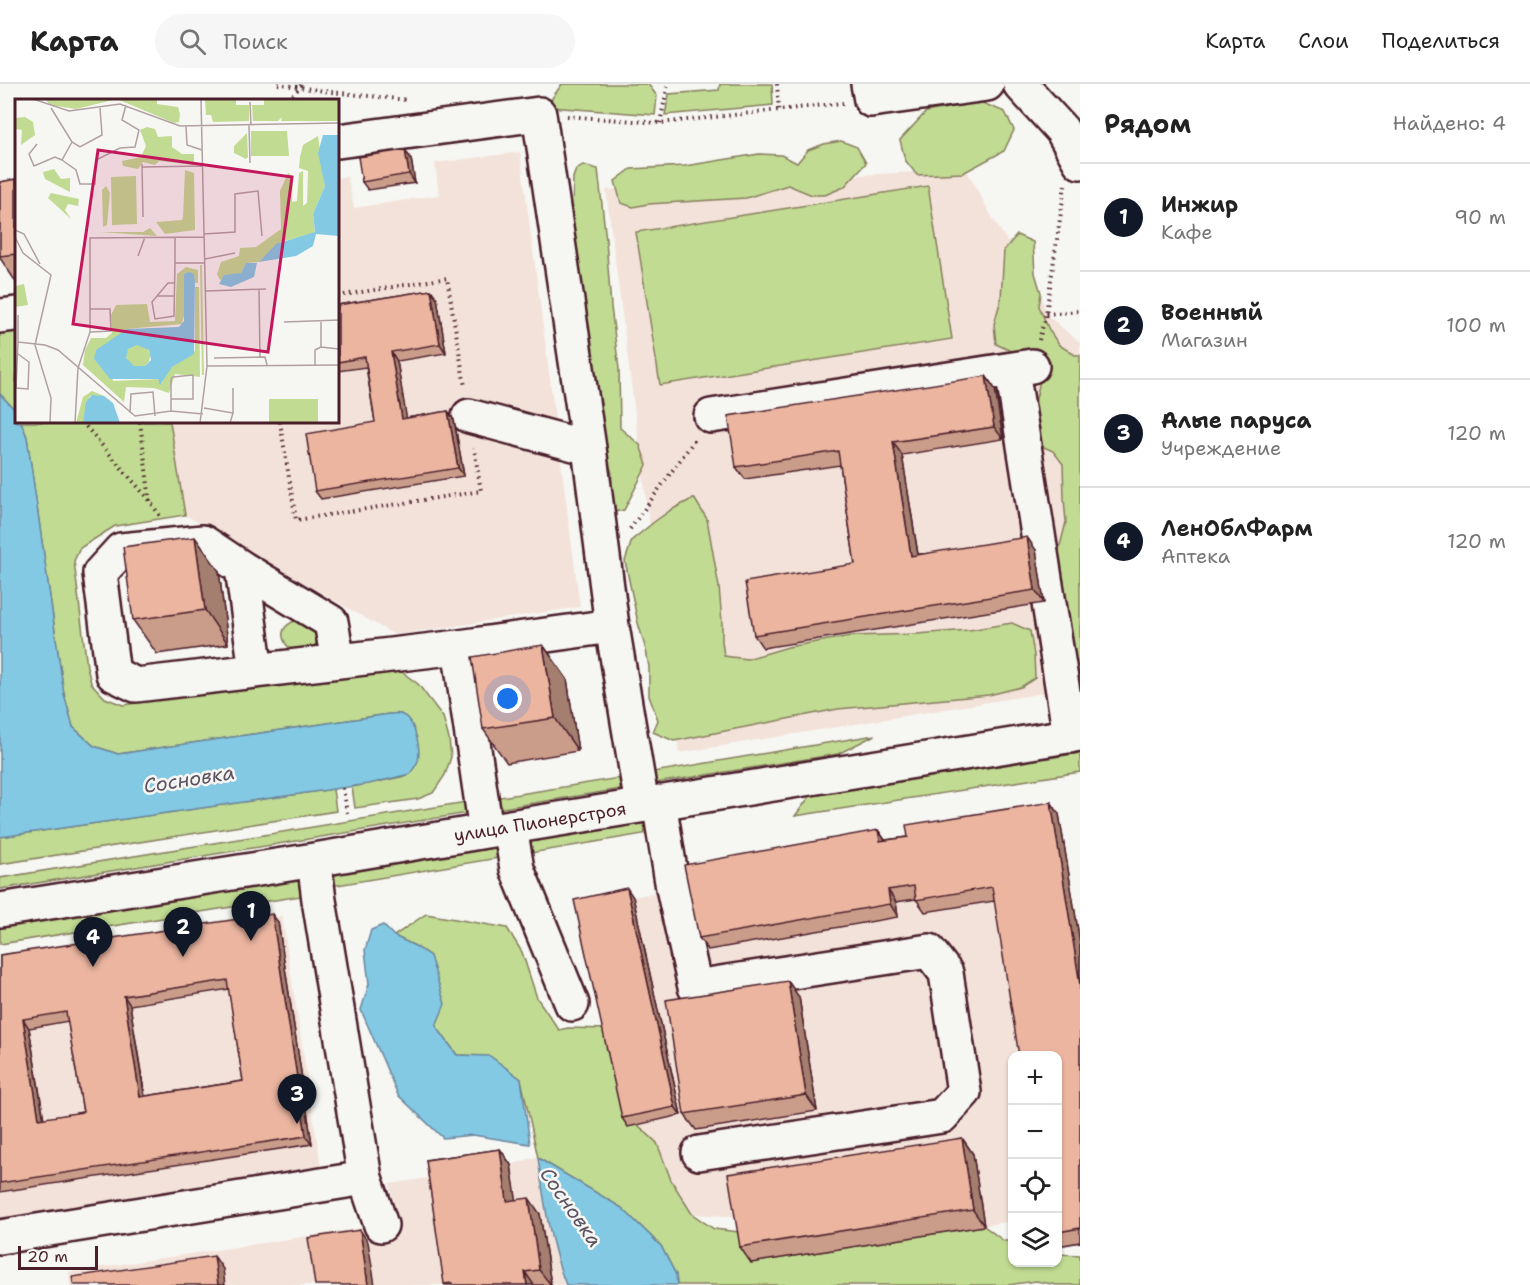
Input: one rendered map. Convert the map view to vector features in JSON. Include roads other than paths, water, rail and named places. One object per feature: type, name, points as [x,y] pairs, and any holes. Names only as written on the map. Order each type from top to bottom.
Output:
[{"type":"street","points":[[869,92],[987,84]]},
{"type":"street","points":[[1020,84],[1062,130],[1074,168]]},
{"type":"street","points":[[339,141],[539,114],[589,448],[612,626],[650,804],[673,888],[695,987],[929,951],[946,973],[964,1092],[942,1116],[699,1153]]},
{"type":"street","points":[[0,316],[15,314]]},
{"type":"street","points":[[711,416],[1022,368],[1075,735]]},
{"type":"street","points":[[469,416],[589,448]]},
{"type":"street","points":[[338,661],[331,622],[202,542],[121,550],[100,573],[113,674],[136,686],[459,647],[612,626]]},
{"type":"street","points":[[242,568],[256,671]]},
{"type":"street","points":[[459,647],[498,829],[517,869],[572,1004]]},
{"type":"street","name":"улица Пионерстроя","points":[[0,910],[1075,735]]},
{"type":"street","points":[[314,860],[365,1178],[381,1225]]},
{"type":"street","points":[[0,1238],[365,1178]]},
{"type":"water","name":"Сосновка","points":[[0,394],[15,410],[15,423],[21,423],[27,437],[64,694],[73,727],[94,746],[118,754],[399,714],[410,721],[419,749],[418,761],[410,774],[369,784],[0,837]]},
{"type":"water","points":[[383,925],[394,936],[430,956],[445,1004],[436,1026],[457,1055],[490,1056],[521,1079],[530,1144],[473,1135],[443,1138],[398,1095],[361,1010],[369,984],[365,950],[371,930]]},
{"type":"water","name":"Сосновка","points":[[538,1158],[622,1208],[661,1246],[676,1275],[677,1285],[566,1285],[552,1239]]},
{"type":"place","name":"Инжир","points":[[251,941]]},
{"type":"place","name":"Военный","points":[[183,957]]},
{"type":"place","name":"ЛенОблФарм","points":[[93,967]]},
{"type":"place","name":"Алые паруса","points":[[297,1124]]}]
